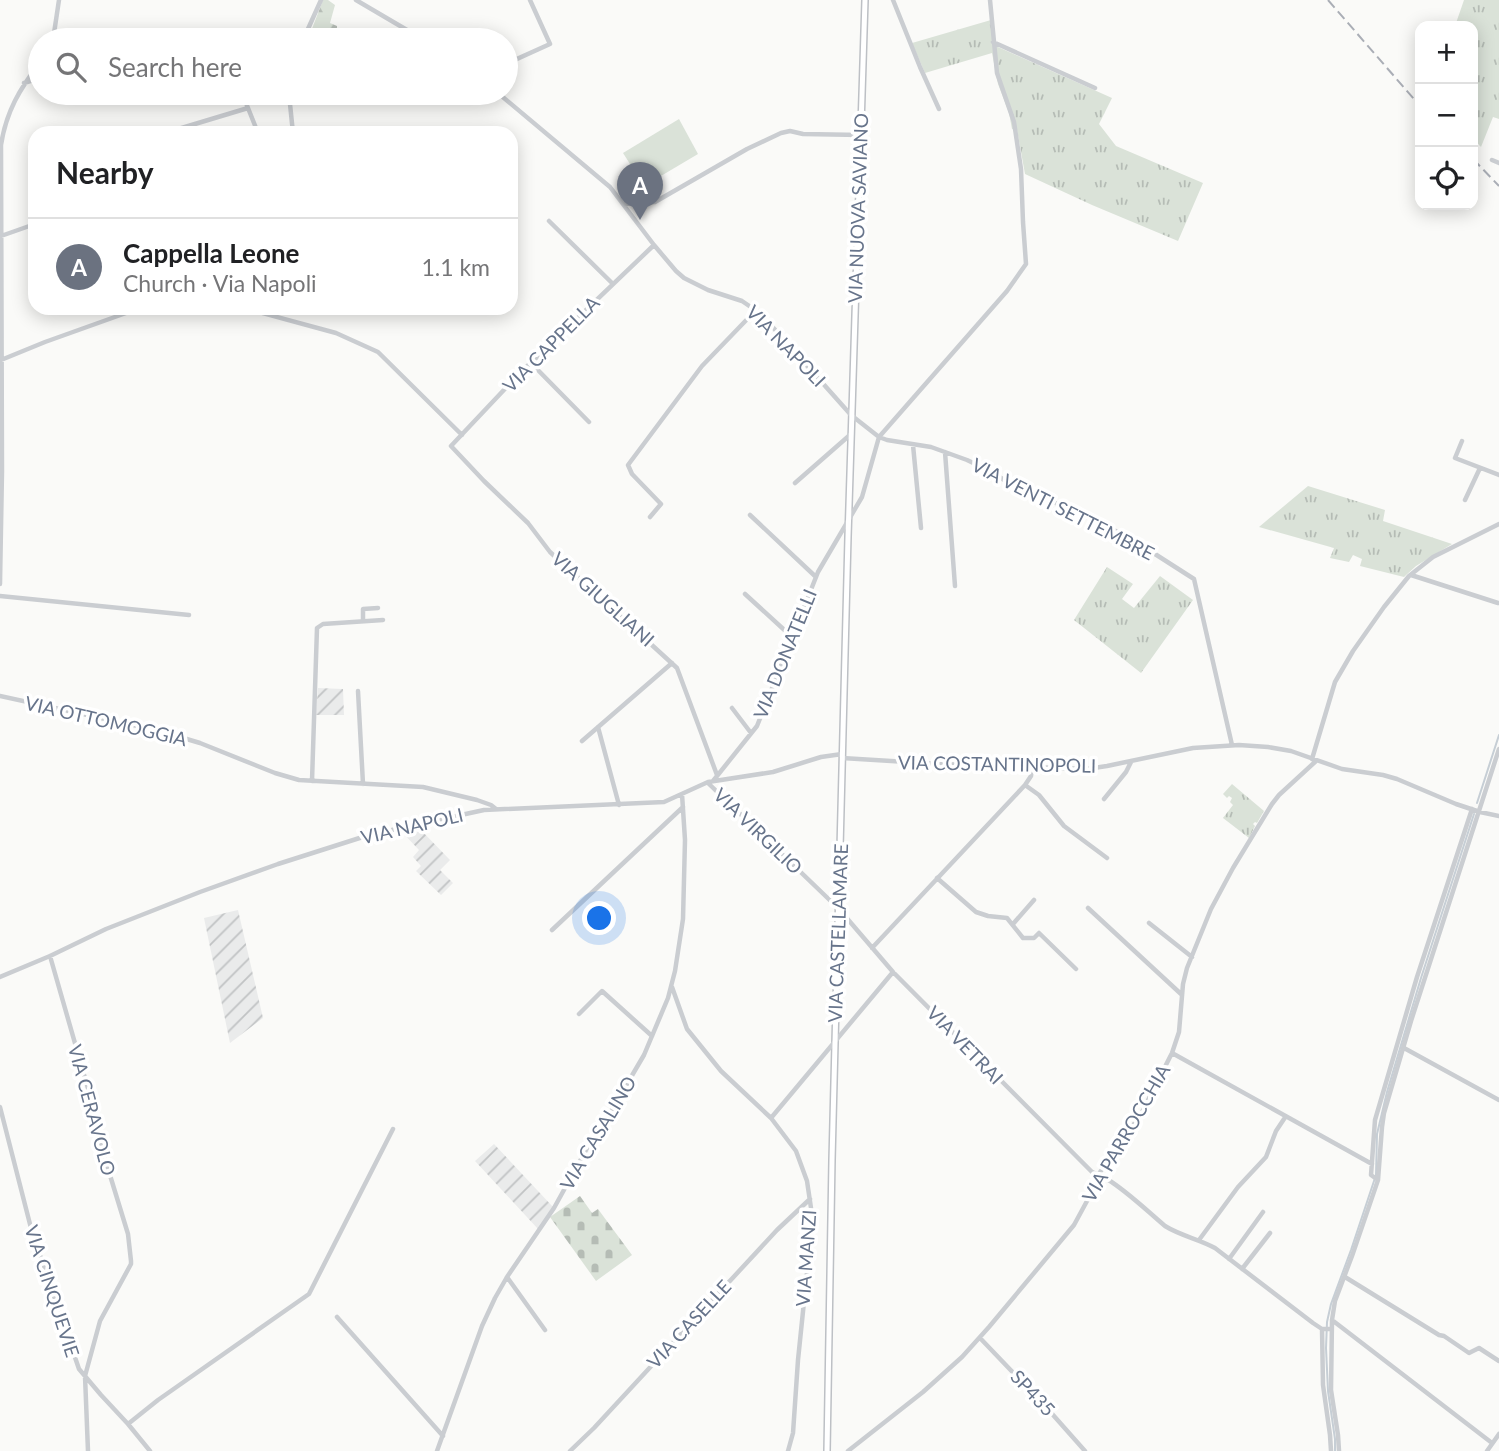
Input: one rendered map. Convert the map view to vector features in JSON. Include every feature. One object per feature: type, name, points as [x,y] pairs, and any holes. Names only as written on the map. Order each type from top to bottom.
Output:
[{"type":"main road","name":"VIA NUOVA SAVIANO","points":[[851,415],[865,0]]},
{"type":"main road","name":"VIA CASTELLAMARE","points":[[827,1451],[851,415]]},
{"type":"street","points":[[55,28],[59,0]]},
{"type":"street","points":[[308,28],[321,0]]},
{"type":"street","points":[[356,0],[404,28]]},
{"type":"street","points":[[518,59],[550,44],[530,0]]},
{"type":"street","points":[[893,0],[939,109]]},
{"type":"street","points":[[879,437],[1007,291],[1026,264],[1022,177],[1014,122],[997,73],[990,0]]},
{"type":"street","points":[[993,41],[1095,88]]},
{"type":"street","points":[[0,584],[1,145],[11,106],[28,78]]},
{"type":"street","points":[[24,83],[28,82]]},
{"type":"street","points":[[247,105],[255,126]]},
{"type":"street","points":[[290,105],[292,126]]},
{"type":"street","name":"VIA NAPOLI","points":[[512,105],[610,187],[653,244],[684,278],[718,294],[742,301],[756,310],[851,415]]},
{"type":"street","points":[[188,126],[248,108]]},
{"type":"street","points":[[623,204],[656,202],[747,149],[781,133],[790,131],[803,134],[861,135]]},
{"type":"street","points":[[1492,160],[1499,163]]},
{"type":"street","points":[[550,220],[613,284]]},
{"type":"street","points":[[1,236],[28,226]]},
{"type":"street","name":"VIA CAPPELLA","points":[[451,446],[531,363],[653,244]]},
{"type":"street","points":[[650,517],[661,504],[632,474],[628,465],[702,366],[756,310]]},
{"type":"street","points":[[1,360],[120,315]]},
{"type":"street","points":[[275,315],[336,333],[378,352],[462,435]]},
{"type":"street","points":[[531,363],[589,422]]},
{"type":"street","name":"VIA VENTI SETTEMBRE","points":[[851,415],[879,437],[945,452],[990,471],[1030,494],[1075,511],[1130,538],[1194,579],[1232,745]]},
{"type":"street","points":[[795,483],[850,434]]},
{"type":"street","name":"VIA DONATELLI","points":[[710,781],[757,726],[816,577],[862,497],[879,437]]},
{"type":"street","points":[[1462,441],[1455,458],[1499,474]]},
{"type":"street","points":[[913,444],[921,528]]},
{"type":"street","name":"VIA GIUGLIANI","points":[[451,446],[528,523],[550,552],[677,668],[717,775]]},
{"type":"street","points":[[945,452],[955,586]]},
{"type":"street","points":[[1465,500],[1480,468]]},
{"type":"street","points":[[750,515],[816,577]]},
{"type":"street","points":[[1314,760],[1335,682],[1384,607],[1410,575],[1433,556],[1499,524]]},
{"type":"street","points":[[1410,575],[1498,603]]},
{"type":"street","points":[[745,594],[792,637]]},
{"type":"street","points":[[0,596],[189,615]]},
{"type":"street","points":[[363,622],[363,609],[378,608]]},
{"type":"street","points":[[312,781],[317,628],[323,624],[383,621]]},
{"type":"street","points":[[582,741],[672,663]]},
{"type":"street","points":[[358,691],[363,784]]},
{"type":"street","name":"VIA OTTOMOGGIA","points":[[0,696],[160,731],[200,743],[285,777],[423,787],[477,800],[496,809]]},
{"type":"street","points":[[732,708],[751,733]]},
{"type":"street","points":[[598,727],[619,805]]},
{"type":"street","name":"VIA COSTANTINOPOLI","points":[[842,756],[1087,769],[1193,748],[1248,745],[1291,751],[1342,769],[1383,775],[1472,809],[1499,816]]},
{"type":"street","points":[[1331,1451],[1324,1396],[1326,1329],[1332,1320],[1335,1301],[1376,1179],[1383,1119],[1404,1048],[1499,748]]},
{"type":"street","name":"VIA NAPOLI","points":[[0,977],[119,924],[200,892],[369,835],[496,809],[664,802],[710,781],[773,772],[821,757],[842,756]]},
{"type":"street","name":"VIA PARROCCHIA","points":[[848,1451],[923,1392],[980,1338],[1074,1225],[1098,1175],[1140,1114],[1172,1053],[1179,1032],[1181,995],[1187,968],[1219,892],[1266,811],[1314,760]]},
{"type":"street","points":[[1104,799],[1126,772],[1131,761]]},
{"type":"street","points":[[872,948],[1025,785],[1031,776],[1032,767]]},
{"type":"street","name":"VIA VIRGILIO","points":[[710,781],[839,909]]},
{"type":"street","points":[[1025,785],[1039,795],[1064,826],[1107,859]]},
{"type":"street","name":"VIA CASALINO","points":[[437,1451],[482,1326],[507,1277],[554,1208],[590,1141],[644,1055],[672,986],[683,919],[685,850],[682,794]]},
{"type":"street","points":[[552,930],[683,807]]},
{"type":"street","points":[[1376,1179],[1371,1175],[1375,1120],[1417,977],[1472,809]]},
{"type":"street","points":[[937,878],[976,912],[1007,918],[1023,938],[1034,938],[1039,933],[1076,969]]},
{"type":"street","points":[[1013,924],[1034,900]]},
{"type":"street","points":[[1088,908],[1181,995]]},
{"type":"street","name":"VIA VETRAI","points":[[839,909],[893,972],[1092,1172],[1115,1184],[1173,1231],[1215,1248],[1326,1329]]},
{"type":"street","points":[[1149,923],[1192,957]]},
{"type":"street","name":"VIA CERAVOLO","points":[[50,956],[95,1113],[98,1136],[128,1234],[131,1264],[100,1321],[85,1376]]},
{"type":"street","points":[[771,1118],[893,972]]},
{"type":"street","name":"VIA MANZI","points":[[672,986],[687,1029],[721,1071],[771,1118],[796,1151],[807,1181],[810,1199],[808,1264],[793,1433],[788,1451]]},
{"type":"street","points":[[579,1014],[602,991],[652,1037]]},
{"type":"street","points":[[1404,1048],[1499,1100]]},
{"type":"street","points":[[1172,1053],[1372,1164]]},
{"type":"street","name":"VIA CINQUEVIE","points":[[0,1107],[40,1261],[79,1369],[150,1451]]},
{"type":"street","points":[[1199,1240],[1238,1187],[1266,1157],[1276,1131],[1286,1116]]},
{"type":"street","points":[[128,1424],[309,1294],[393,1129]]},
{"type":"street","name":"VIA CASELLE","points":[[570,1451],[594,1429],[777,1230],[810,1199]]},
{"type":"street","points":[[1229,1259],[1263,1212]]},
{"type":"street","points":[[1242,1269],[1270,1233]]},
{"type":"street","points":[[507,1277],[545,1330]]},
{"type":"street","points":[[1345,1277],[1469,1353],[1479,1348],[1499,1360]]},
{"type":"street","points":[[337,1317],[443,1437]]},
{"type":"street","points":[[1332,1320],[1492,1443]]},
{"type":"street","points":[[1326,1329],[1339,1451]]},
{"type":"street","name":"SP435","points":[[980,1338],[1085,1451]]},
{"type":"street","points":[[85,1376],[88,1451]]},
{"type":"street","points":[[1487,1451],[1499,1434]]},
{"type":"shaded area","points":[[318,688],[343,689],[344,715],[316,715]]},
{"type":"shaded area","points":[[418,827],[450,860],[440,870],[453,883],[441,895],[416,871],[421,866],[413,857],[419,850],[401,831]]},
{"type":"shaded area","points":[[238,910],[263,1018],[230,1043],[204,918]]},
{"type":"shaded area","points":[[494,1144],[553,1207],[538,1229],[475,1161]]},
{"type":"green space","points":[[323,0],[335,5],[330,23],[337,28],[312,28]]},
{"type":"green space","points":[[1464,0],[1499,0],[1499,119],[1493,117],[1481,147],[1478,144],[1478,21],[1457,21]]},
{"type":"green space","points":[[991,20],[993,47],[1112,98],[1099,124],[1116,146],[1203,183],[1178,241],[1025,174],[1017,130],[1012,129],[992,53],[925,73],[912,43]]},
{"type":"green space","points":[[679,119],[698,154],[644,186],[623,153]]},
{"type":"green space","points":[[1308,486],[1385,510],[1383,521],[1452,544],[1416,566],[1404,577],[1360,566],[1362,559],[1353,555],[1349,562],[1330,558],[1334,548],[1259,527]]},
{"type":"green space","points":[[1107,567],[1133,584],[1122,599],[1134,608],[1160,576],[1193,600],[1141,673],[1074,620]]},
{"type":"green space","points":[[1232,784],[1264,811],[1257,823],[1253,824],[1255,826],[1249,838],[1223,818],[1233,805],[1230,802],[1232,798],[1223,794]]},
{"type":"green space","points":[[580,1196],[592,1213],[598,1209],[632,1255],[596,1281],[550,1217]]},
{"type":"waterway","points":[[1477,803],[1499,735]]},
{"type":"waterway","points":[[1335,1451],[1328,1391],[1327,1322],[1376,1175],[1377,1134],[1387,1092],[1474,814]]},
{"type":"railway","points":[[1328,0],[1415,100]]},
{"type":"railway","points":[[1478,164],[1499,186]]},
{"type":"place","name":"Cappella Leone","points":[[640,220]]}]
